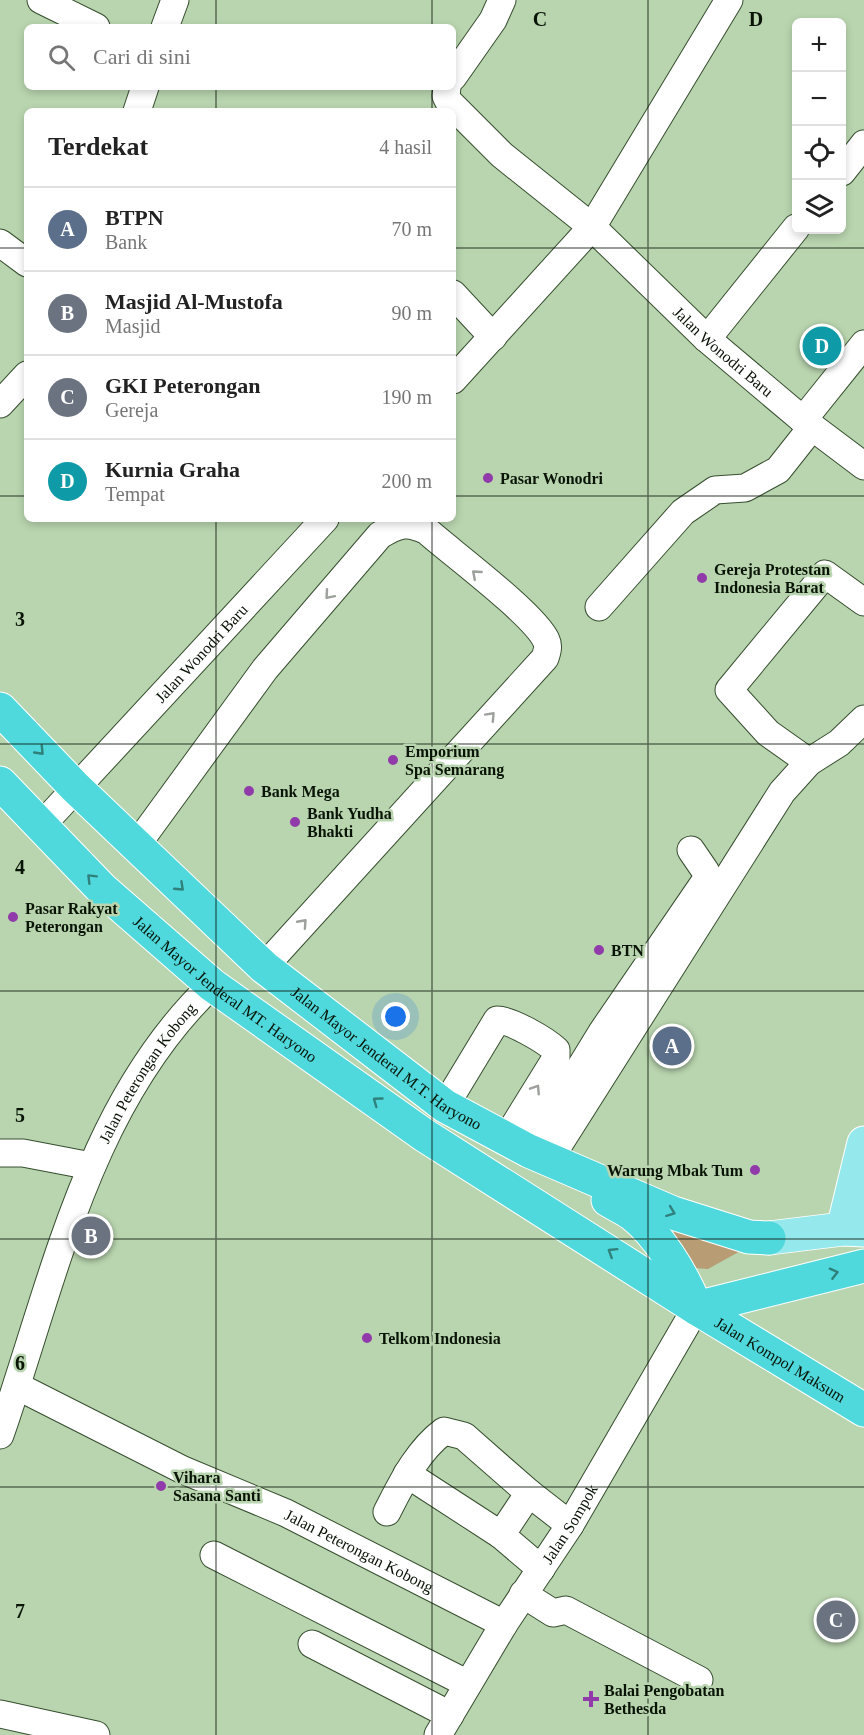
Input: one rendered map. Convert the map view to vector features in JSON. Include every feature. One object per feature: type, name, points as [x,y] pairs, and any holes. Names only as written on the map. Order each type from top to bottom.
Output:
[{"type":"highway","name":"Jalan Mayor Jenderal M.T. Haryono","points":[[0,709],[75,787],[264,967],[445,1106],[528,1150],[673,1213],[749,1237],[770,1238]]},
{"type":"highway","name":"Jalan Mayor Jenderal MT. Haryono","points":[[0,783],[102,889],[212,985],[424,1135],[696,1308]]},
{"type":"highway","points":[[587,1177],[604,1198],[633,1215],[648,1231],[683,1276],[696,1308],[864,1266]]},
{"type":"highway","points":[[768,1350],[758,1332],[756,1318],[766,1301],[785,1286]]},
{"type":"highway","name":"Jalan Kompol Maksum","points":[[696,1308],[864,1410]]},
{"type":"main road","points":[[854,1229],[864,1143]]},
{"type":"main road","name":"Jalan Mayor Jenderal M.T. Haryono","points":[[770,1238],[854,1229]]},
{"type":"street","points":[[41,0],[90,24]]},
{"type":"street","points":[[166,24],[175,0]]},
{"type":"street","points":[[456,73],[493,20],[502,0]]},
{"type":"street","points":[[456,377],[591,227],[729,0]]},
{"type":"street","points":[[138,108],[144,90]]},
{"type":"street","name":"Jalan Wonodri Baru","points":[[447,90],[446,96],[455,108]]},
{"type":"street","name":"Jalan Wonodri Baru","points":[[456,109],[502,155],[591,227],[707,339],[807,423],[864,466]]},
{"type":"street","points":[[846,167],[864,144]]},
{"type":"street","points":[[707,339],[792,233]]},
{"type":"street","points":[[0,243],[24,261]]},
{"type":"street","points":[[456,297],[493,337]]},
{"type":"street","points":[[599,607],[683,512],[715,490],[745,488],[778,470],[807,423],[864,344]]},
{"type":"street","points":[[0,404],[24,378]]},
{"type":"street","name":"Jalan Wonodri Baru","points":[[75,787],[322,522]]},
{"type":"street","points":[[136,846],[265,669],[380,535],[397,526],[413,524],[427,531],[524,615],[546,640],[548,649],[545,658],[264,967]]},
{"type":"street","points":[[809,762],[768,733],[729,690],[825,574],[864,602]]},
{"type":"street","points":[[528,1150],[782,792],[809,762],[839,743],[864,719]]},
{"type":"street","points":[[40,827],[75,787]]},
{"type":"street","points":[[528,1150],[602,1032],[706,880],[706,872],[692,850]]},
{"type":"street","name":"Jalan Peterongan Kobong","points":[[0,1436],[91,1166],[110,1124],[145,1063],[189,1006],[212,985]]},
{"type":"street","points":[[445,1106],[497,1020],[506,1021],[556,1050],[556,1058],[528,1150]]},
{"type":"street","points":[[0,1153],[23,1153],[91,1166]]},
{"type":"street","name":"Jalan Sompok","points":[[444,1725],[504,1624],[570,1525],[696,1308]]},
{"type":"street","name":"Jalan Peterongan Kobong","points":[[17,1386],[183,1470],[286,1513],[504,1624]]},
{"type":"street","points":[[387,1512],[407,1474],[430,1441],[444,1431],[464,1436],[529,1493],[570,1525]]},
{"type":"street","points":[[407,1474],[501,1535],[541,1569]]},
{"type":"street","points":[[501,1535],[529,1493]]},
{"type":"street","points":[[214,1555],[468,1684]]},
{"type":"street","points":[[523,1594],[553,1613],[566,1610],[699,1680]]},
{"type":"street","points":[[312,1644],[444,1725]]},
{"type":"street","points":[[0,1714],[96,1735]]},
{"type":"shaded area","points":[[663,1223],[744,1249],[708,1269],[695,1268]]},
{"type":"place","name":"Kurnia Graha","points":[[822,346]]},
{"type":"place","name":"Pasar Wonodri","points":[[488,478]]},
{"type":"place","name":"Gereja Protestan Indonesia Barat","points":[[702,578]]},
{"type":"place","name":"Emporium Spa Semarang","points":[[393,760]]},
{"type":"place","name":"Bank Mega","points":[[249,791]]},
{"type":"place","name":"Bank Yudha Bhakti","points":[[295,822]]},
{"type":"place","name":"Pasar Rakyat Peterongan","points":[[13,917]]},
{"type":"place","name":"BTN","points":[[599,950]]},
{"type":"place","name":"BTPN","points":[[672,1046]]},
{"type":"place","name":"Warung Mbak Tum","points":[[755,1170]]},
{"type":"place","name":"Masjid Al-Mustofa","points":[[91,1236]]},
{"type":"place","name":"Telkom Indonesia","points":[[367,1338]]},
{"type":"place","name":"Vihara Sasana Santi","points":[[161,1486]]},
{"type":"place","name":"GKI Peterongan","points":[[836,1620]]},
{"type":"place","name":"Balai Pengobatan Bethesda","points":[[591,1699]]}]
